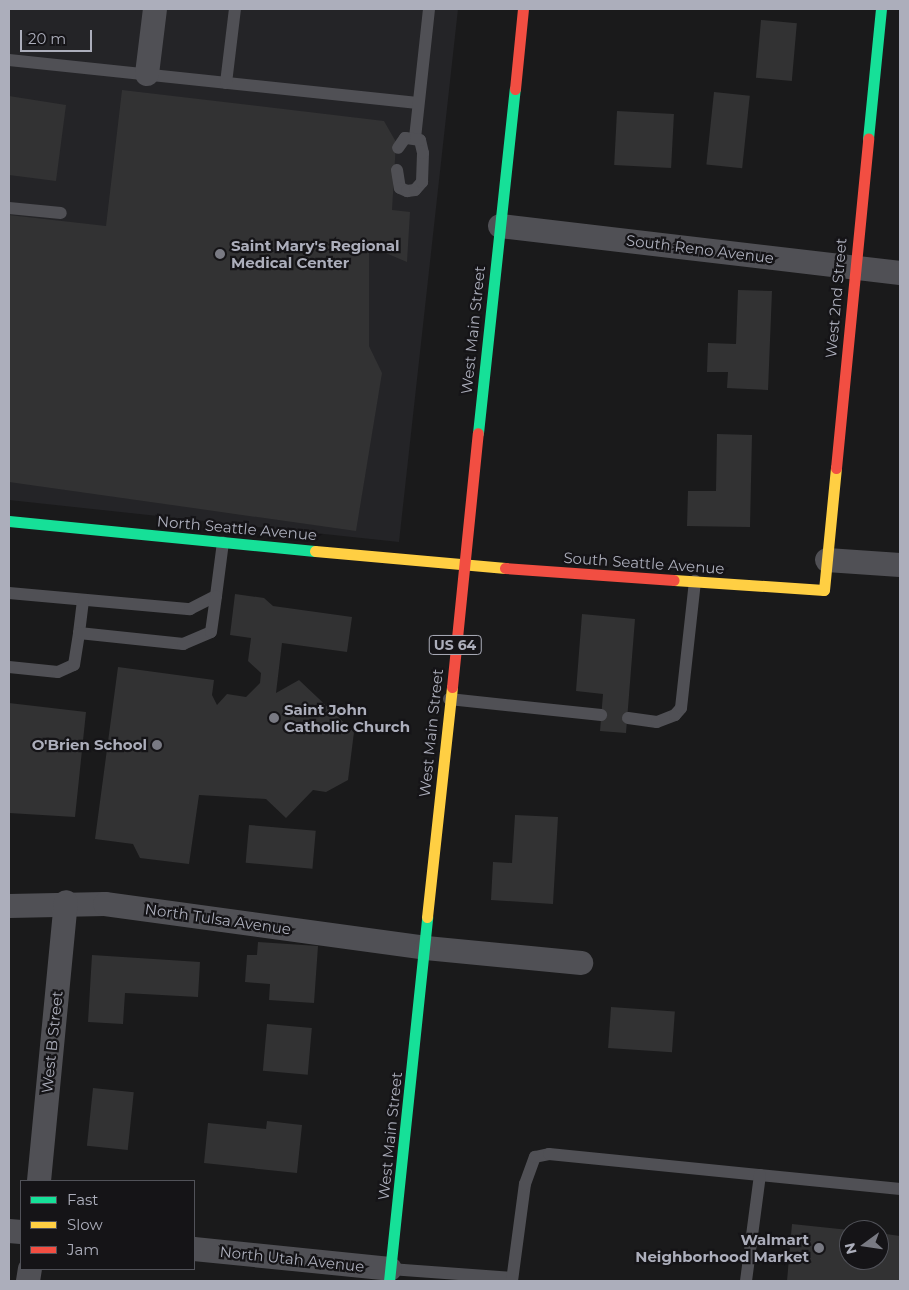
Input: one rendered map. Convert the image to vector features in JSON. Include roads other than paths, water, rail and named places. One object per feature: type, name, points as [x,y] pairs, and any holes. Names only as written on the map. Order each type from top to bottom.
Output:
[{"type":"street","points":[[147,74],[155,9]]},
{"type":"street","name":"West Main Street","points":[[389,1275],[426,948],[463,565],[523,9]]},
{"type":"street","name":"West 2nd Street","points":[[824,590],[854,267],[881,9]]},
{"type":"street","name":"South Reno Avenue","points":[[500,226],[900,274]]},
{"type":"street","name":"North Seattle Avenue","points":[[9,521],[463,565]]},
{"type":"street","points":[[827,560],[900,565]]},
{"type":"street","name":"South Seattle Avenue","points":[[463,565],[824,590]]},
{"type":"street","name":"North Tulsa Avenue","points":[[9,906],[66,902],[105,904],[426,948],[580,963]]},
{"type":"street","name":"West B Street","points":[[39,1180],[66,902]]},
{"type":"street","name":"North Utah Avenue","points":[[195,1249],[389,1275]]},
{"type":"lane","points":[[226,83],[235,9]]},
{"type":"lane","points":[[397,170],[400,188],[407,191],[415,190],[422,182],[423,147],[415,138],[429,9]]},
{"type":"lane","points":[[9,60],[418,103]]},
{"type":"lane","points":[[398,148],[405,138],[415,138]]},
{"type":"lane","points":[[9,208],[61,213]]},
{"type":"lane","points":[[79,633],[183,644],[211,632],[223,542]]},
{"type":"lane","points":[[628,718],[657,722],[675,715],[681,708],[695,581]]},
{"type":"lane","points":[[9,594],[190,609],[216,596]]},
{"type":"lane","points":[[9,667],[58,672],[74,664],[83,600]]},
{"type":"lane","points":[[450,699],[601,715]]},
{"type":"lane","points":[[389,1275],[512,1280],[525,1184],[535,1157],[549,1154],[900,1189]]},
{"type":"lane","points":[[746,1281],[760,1175]]},
{"type":"place","name":"Saint Mary's Regional Medical Center","points":[[220,254]]},
{"type":"place","name":"Saint John Catholic Church","points":[[274,718]]},
{"type":"place","name":"O'Brien School","points":[[157,745]]},
{"type":"place","name":"Walmart Neighborhood Market","points":[[819,1248]]}]
